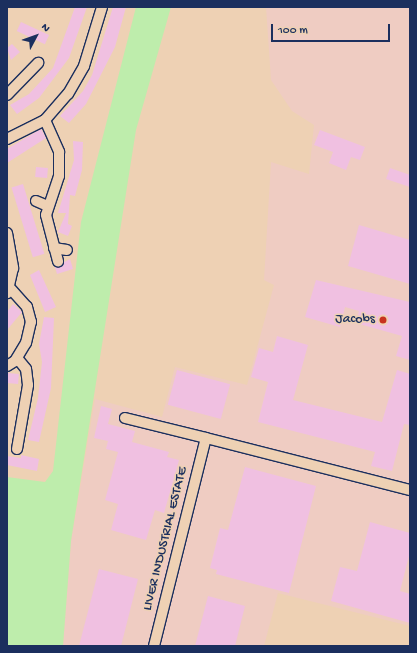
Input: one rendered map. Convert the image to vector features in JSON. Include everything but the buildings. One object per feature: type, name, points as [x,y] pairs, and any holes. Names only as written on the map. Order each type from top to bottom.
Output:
[{"type":"street","points":[[7,127],[9,138],[45,120],[68,94],[84,66],[102,7]]},
{"type":"street","points":[[7,95],[32,65]]},
{"type":"street","points":[[45,120],[59,152],[59,176],[46,215],[58,261]]},
{"type":"street","points":[[36,201],[48,206]]},
{"type":"street","points":[[7,233],[11,243],[9,291],[26,307],[31,322],[17,358],[7,366]]},
{"type":"street","points":[[54,248],[67,250]]},
{"type":"street","points":[[17,358],[26,369],[28,385],[17,449]]},
{"type":"street","points":[[125,418],[410,490]]},
{"type":"street","name":"LIVER INDUSTRIAL ESTATE","points":[[154,646],[206,438]]},
{"type":"shaded area","points":[[266,7],[410,7],[410,626],[278,593],[264,646],[63,646],[71,541],[95,399],[162,417],[175,367],[247,385],[274,285],[264,280],[271,162],[309,174],[314,125],[292,111],[271,80]]},
{"type":"green space","points":[[136,7],[171,7],[136,130],[71,541],[63,646],[7,646],[7,477],[45,482],[53,471],[81,222]]},
{"type":"place","name":"Jacobs","points":[[383,320]]}]
